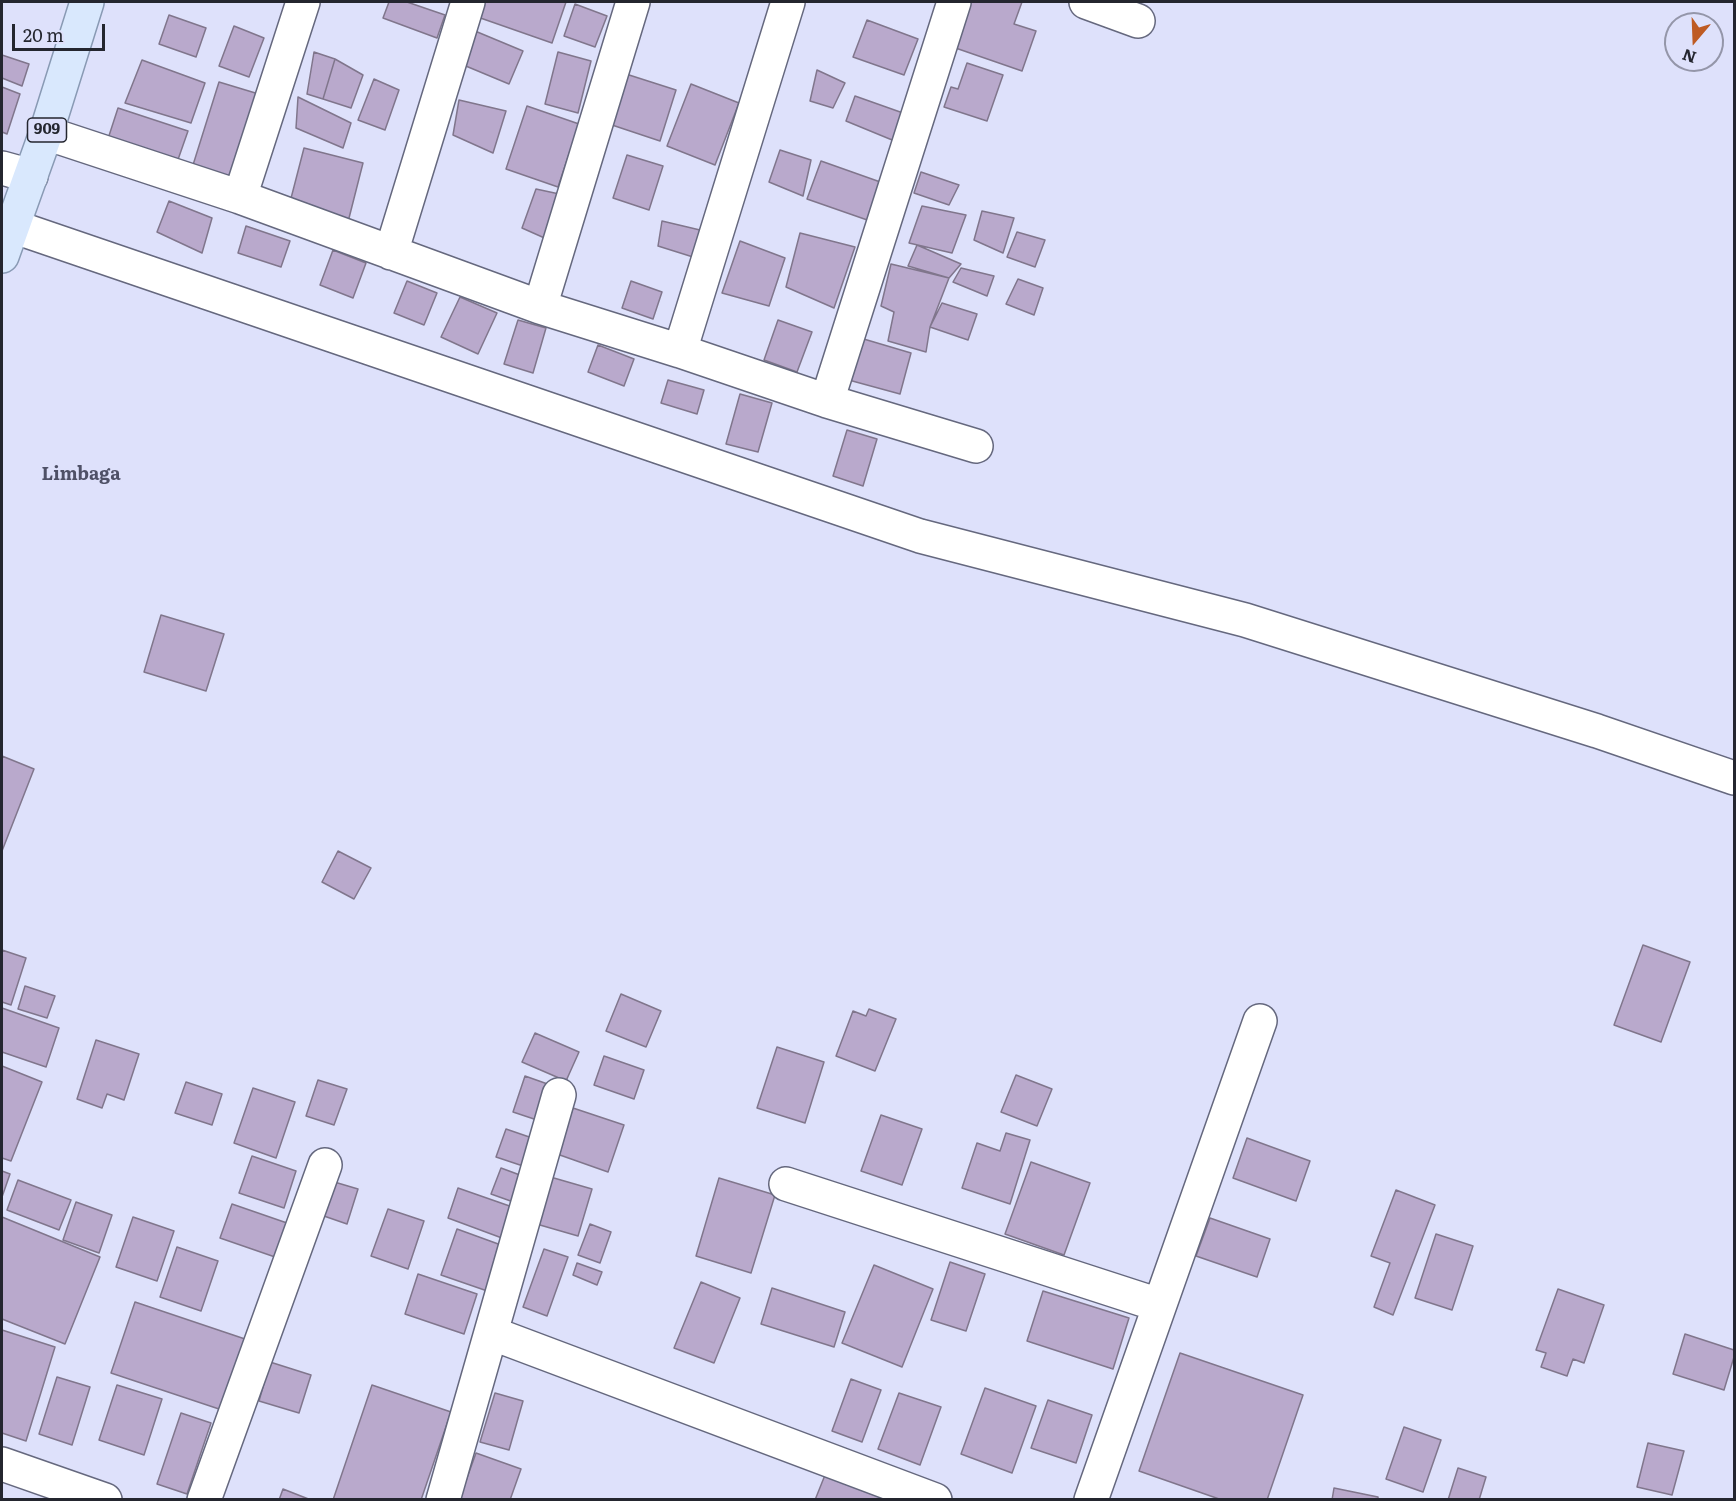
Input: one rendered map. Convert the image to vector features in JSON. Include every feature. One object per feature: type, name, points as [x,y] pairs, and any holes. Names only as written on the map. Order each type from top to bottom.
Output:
[{"type":"main road","name":"909","points":[[2,256],[12,226],[16,172],[46,133],[87,2]]},
{"type":"street","points":[[240,197],[303,2]]},
{"type":"street","points":[[391,253],[468,2]]},
{"type":"street","points":[[540,307],[633,2]]},
{"type":"street","points":[[680,351],[788,2]]},
{"type":"street","points":[[827,401],[954,2]]},
{"type":"street","points":[[1086,2],[1138,21]]},
{"type":"street","points":[[46,133],[240,197],[540,307],[827,401],[976,446]]},
{"type":"street","points":[[12,226],[920,536],[1245,620],[1597,731],[1734,778]]},
{"type":"street","points":[[1091,1500],[1260,1021]]},
{"type":"street","points":[[443,1500],[559,1095]]},
{"type":"street","points":[[204,1500],[325,1165]]},
{"type":"street","points":[[786,1184],[1159,1305]]},
{"type":"street","points":[[491,1333],[935,1500]]},
{"type":"street","points":[[2,1464],[105,1500]]},
{"type":"building","points":[[389,2],[407,2],[445,15],[437,38],[383,18]]},
{"type":"building","points":[[473,2],[566,2],[552,43],[469,14]]},
{"type":"building","points":[[958,2],[1022,2],[1014,24],[1036,31],[1022,71],[944,44]]},
{"type":"building","points":[[575,4],[607,16],[595,47],[564,36]]},
{"type":"building","points":[[169,15],[206,28],[196,57],[159,44]]},
{"type":"building","points":[[867,20],[918,39],[904,75],[853,57]]},
{"type":"building","points":[[234,26],[264,38],[249,77],[219,66]]},
{"type":"building","points":[[475,31],[523,51],[509,84],[461,64]]},
{"type":"building","points":[[314,52],[335,59],[323,99],[307,94]]},
{"type":"building","points":[[558,52],[591,61],[578,113],[545,104]]},
{"type":"building","points":[[2,55],[29,64],[22,86],[2,78]]},
{"type":"building","points":[[335,59],[363,75],[351,108],[323,99]]},
{"type":"building","points":[[142,60],[205,83],[191,123],[125,103]]},
{"type":"building","points":[[967,63],[1003,75],[987,121],[944,107],[951,87],[958,89]]},
{"type":"building","points":[[817,70],[845,83],[833,108],[810,101]]},
{"type":"building","points":[[626,74],[676,90],[660,141],[609,124]]},
{"type":"building","points":[[374,79],[399,90],[385,130],[358,120]]},
{"type":"building","points":[[219,82],[262,95],[235,179],[193,165]]},
{"type":"building","points":[[691,84],[739,103],[715,165],[667,146]]},
{"type":"building","points":[[2,87],[20,94],[7,134],[2,132]]},
{"type":"building","points":[[855,96],[903,113],[897,142],[846,121]]},
{"type":"building","points":[[298,97],[351,123],[343,148],[296,128]]},
{"type":"building","points":[[459,100],[506,111],[493,153],[453,135]]},
{"type":"building","points":[[527,106],[579,124],[558,187],[506,169]]},
{"type":"building","points":[[118,108],[188,131],[174,171],[105,148]]},
{"type":"building","points":[[304,148],[363,163],[348,222],[289,206]]},
{"type":"building","points":[[780,150],[811,160],[803,196],[769,182]]},
{"type":"building","points":[[627,155],[663,166],[649,210],[613,198]]},
{"type":"building","points":[[821,161],[886,184],[873,222],[807,199]]},
{"type":"building","points":[[921,172],[959,185],[949,205],[914,193]]},
{"type":"building","points":[[536,189],[564,195],[549,240],[522,228]]},
{"type":"building","points":[[169,201],[212,218],[202,253],[157,232]]},
{"type":"building","points":[[922,206],[966,215],[952,253],[909,243]]},
{"type":"building","points":[[982,211],[1014,218],[1003,253],[974,240]]},
{"type":"building","points":[[662,221],[700,230],[693,257],[658,246]]},
{"type":"building","points":[[246,226],[290,241],[281,267],[238,253]]},
{"type":"building","points":[[1017,232],[1045,240],[1035,267],[1007,257]]},
{"type":"building","points":[[800,233],[855,247],[834,308],[786,287]]},
{"type":"building","points":[[740,241],[785,258],[769,306],[722,293]]},
{"type":"building","points":[[917,245],[961,264],[949,278],[908,266]]},
{"type":"building","points":[[333,250],[366,263],[353,298],[320,285]]},
{"type":"building","points":[[891,264],[949,278],[930,327],[926,352],[888,341],[894,312],[881,306]]},
{"type":"building","points":[[961,268],[994,276],[987,296],[953,282]]},
{"type":"building","points":[[1018,279],[1043,288],[1034,315],[1006,304]]},
{"type":"building","points":[[407,281],[437,293],[424,325],[394,313]]},
{"type":"building","points":[[631,281],[662,292],[653,319],[622,308]]},
{"type":"building","points":[[460,297],[497,313],[478,354],[441,337]]},
{"type":"building","points":[[942,303],[977,314],[968,340],[930,327]]},
{"type":"building","points":[[518,320],[546,328],[533,373],[504,364]]},
{"type":"building","points":[[778,320],[812,332],[797,372],[764,360]]},
{"type":"building","points":[[857,337],[911,353],[900,394],[845,379]]},
{"type":"building","points":[[598,345],[634,359],[624,386],[588,372]]},
{"type":"building","points":[[668,380],[704,390],[697,414],[661,403]]},
{"type":"building","points":[[740,394],[772,403],[758,452],[726,444]]},
{"type":"building","points":[[847,430],[877,439],[863,486],[833,476]]},
{"type":"building","points":[[161,615],[224,634],[206,691],[144,672]]},
{"type":"building","points":[[2,756],[34,769],[2,851]]},
{"type":"building","points":[[338,851],[371,868],[354,899],[322,882]]},
{"type":"building","points":[[1643,945],[1690,962],[1661,1042],[1614,1025]]},
{"type":"building","points":[[2,950],[26,958],[11,1005],[2,1002]]},
{"type":"building","points":[[25,986],[55,996],[47,1018],[18,1009]]},
{"type":"building","points":[[621,994],[661,1011],[646,1047],[606,1031]]},
{"type":"building","points":[[2,1008],[59,1028],[46,1067],[2,1052]]},
{"type":"building","points":[[869,1009],[896,1019],[875,1071],[836,1056],[853,1011],[866,1016]]},
{"type":"building","points":[[535,1033],[579,1052],[566,1081],[522,1062]]},
{"type":"building","points":[[96,1040],[139,1054],[124,1100],[107,1094],[102,1108],[77,1099]]},
{"type":"building","points":[[777,1047],[824,1062],[805,1123],[757,1108]]},
{"type":"building","points":[[604,1056],[644,1070],[634,1099],[594,1085]]},
{"type":"building","points":[[2,1066],[42,1082],[11,1161],[2,1158]]},
{"type":"building","points":[[1016,1075],[1052,1089],[1037,1126],[1001,1112]]},
{"type":"building","points":[[525,1076],[556,1087],[543,1122],[513,1112]]},
{"type":"building","points":[[318,1080],[347,1089],[334,1125],[306,1116]]},
{"type":"building","points":[[186,1082],[222,1094],[212,1125],[175,1113]]},
{"type":"building","points":[[253,1088],[295,1102],[276,1158],[234,1143]]},
{"type":"building","points":[[573,1108],[624,1125],[608,1172],[557,1154]]},
{"type":"building","points":[[881,1115],[922,1129],[902,1185],[861,1171]]},
{"type":"building","points":[[506,1129],[538,1140],[529,1168],[496,1157]]},
{"type":"building","points":[[1006,1133],[1030,1140],[1010,1204],[962,1188],[977,1143],[1000,1151]]},
{"type":"building","points":[[1247,1138],[1310,1161],[1296,1201],[1233,1178]]},
{"type":"building","points":[[252,1156],[296,1171],[284,1208],[239,1193]]},
{"type":"building","points":[[1031,1162],[1090,1183],[1064,1255],[1005,1234]]},
{"type":"building","points":[[501,1168],[528,1178],[519,1204],[491,1194]]},
{"type":"building","points":[[2,1171],[10,1174],[2,1197]]},
{"type":"building","points":[[547,1176],[592,1189],[578,1236],[533,1223]]},
{"type":"building","points":[[719,1178],[775,1195],[751,1273],[696,1256]]},
{"type":"building","points":[[18,1180],[71,1200],[59,1230],[7,1210]]},
{"type":"building","points":[[331,1181],[358,1189],[347,1224],[321,1215]]},
{"type":"building","points":[[458,1188],[521,1210],[510,1241],[448,1218]]},
{"type":"building","points":[[1396,1190],[1435,1205],[1393,1315],[1374,1307],[1390,1263],[1371,1256]]},
{"type":"building","points":[[76,1202],[112,1215],[99,1253],[63,1240]]},
{"type":"building","points":[[232,1204],[287,1223],[275,1257],[220,1238]]},
{"type":"building","points":[[388,1209],[424,1221],[408,1269],[371,1256]]},
{"type":"building","points":[[2,1217],[100,1257],[65,1344],[2,1319]]},
{"type":"building","points":[[133,1217],[174,1231],[157,1281],[116,1267]]},
{"type":"building","points":[[1210,1218],[1270,1239],[1257,1277],[1196,1256]]},
{"type":"building","points":[[590,1224],[611,1232],[600,1263],[578,1255]]},
{"type":"building","points":[[457,1229],[512,1249],[496,1294],[441,1275]]},
{"type":"building","points":[[1436,1234],[1473,1246],[1452,1310],[1415,1298]]},
{"type":"building","points":[[177,1247],[218,1261],[201,1311],[160,1297]]},
{"type":"building","points":[[544,1249],[568,1257],[547,1316],[523,1307]]},
{"type":"building","points":[[950,1262],[985,1274],[966,1331],[931,1320]]},
{"type":"building","points":[[577,1263],[602,1272],[597,1285],[573,1275]]},
{"type":"building","points":[[874,1265],[933,1289],[902,1367],[842,1343]]},
{"type":"building","points":[[418,1274],[477,1294],[464,1334],[405,1314]]},
{"type":"building","points":[[701,1282],[740,1298],[714,1363],[674,1348]]},
{"type":"building","points":[[772,1288],[845,1312],[834,1347],[761,1324]]},
{"type":"building","points":[[1558,1289],[1604,1305],[1584,1363],[1573,1359],[1567,1376],[1541,1367],[1546,1353],[1536,1350]]},
{"type":"building","points":[[1043,1291],[1129,1318],[1113,1369],[1027,1341]]},
{"type":"building","points":[[135,1302],[245,1339],[222,1410],[111,1373]]},
{"type":"building","points":[[2,1330],[55,1347],[26,1441],[2,1433]]},
{"type":"building","points":[[1685,1334],[1734,1350],[1724,1390],[1673,1374]]},
{"type":"building","points":[[1180,1353],[1303,1395],[1267,1500],[1222,1500],[1139,1471]]},
{"type":"building","points":[[270,1362],[311,1375],[299,1413],[259,1401]]},
{"type":"building","points":[[57,1377],[90,1387],[72,1445],[39,1434]]},
{"type":"building","points":[[851,1379],[881,1390],[862,1442],[832,1431]]},
{"type":"building","points":[[117,1385],[162,1399],[144,1455],[99,1440]]},
{"type":"building","points":[[372,1385],[451,1412],[421,1500],[333,1500]]},
{"type":"building","points":[[985,1388],[1036,1406],[1012,1473],[961,1454]]},
{"type":"building","points":[[495,1393],[523,1401],[509,1450],[480,1442]]},
{"type":"building","points":[[899,1393],[941,1407],[920,1465],[878,1449]]},
{"type":"building","points":[[1048,1400],[1092,1415],[1076,1463],[1031,1448]]},
{"type":"building","points":[[181,1413],[211,1423],[187,1494],[157,1484]]},
{"type":"building","points":[[1404,1427],[1441,1440],[1423,1492],[1386,1479]]},
{"type":"building","points":[[1648,1443],[1684,1451],[1672,1495],[1637,1487]]},
{"type":"building","points":[[476,1453],[521,1469],[510,1500],[459,1500]]},
{"type":"building","points":[[1458,1468],[1486,1477],[1479,1500],[1448,1500]]},
{"type":"building","points":[[827,1470],[905,1500],[815,1500]]},
{"type":"building","points":[[1334,1488],[1378,1497],[1378,1500],[1332,1500]]},
{"type":"building","points":[[283,1489],[311,1500],[279,1500]]},
{"type":"district","name":"Limbaga","points":[[81,475]]}]
